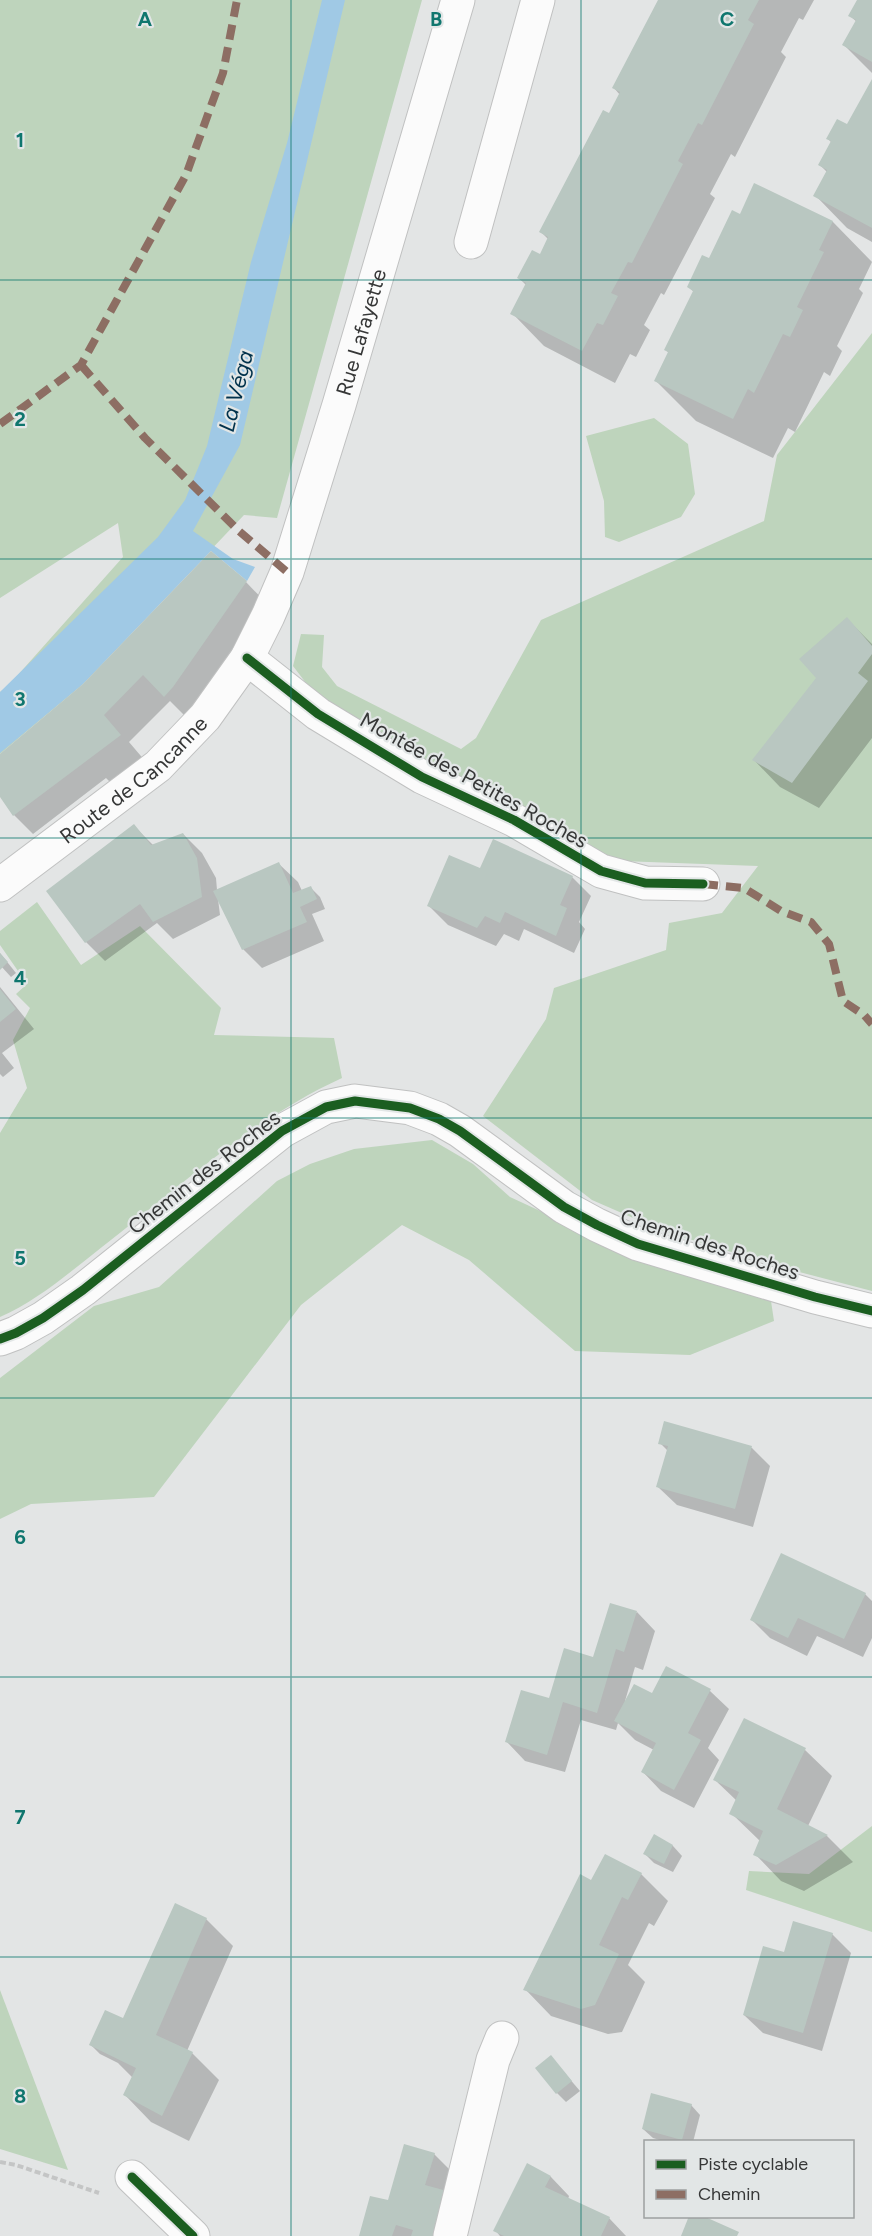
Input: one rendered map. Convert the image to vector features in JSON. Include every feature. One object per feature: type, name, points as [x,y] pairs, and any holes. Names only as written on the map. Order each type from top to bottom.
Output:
[{"type":"street","name":"Rue Lafayette","points":[[247,658],[268,616],[290,561],[343,393],[458,0]]},
{"type":"street","points":[[471,242],[538,0]]},
{"type":"street","name":"Montée des Petites Roches","points":[[247,658],[318,714],[422,777],[514,820],[601,871],[645,883],[703,884]]},
{"type":"street","name":"Route de Cancanne","points":[[0,885],[158,766],[205,717],[247,658]]},
{"type":"street","name":"Chemin des Roches","points":[[0,1339],[16,1334],[83,1290],[282,1131],[326,1107],[355,1101],[410,1108],[439,1119],[460,1131],[564,1207],[638,1244],[815,1297],[872,1311]]},
{"type":"street","points":[[450,2236],[493,2060],[502,2038]]},
{"type":"street","points":[[132,2177],[193,2236]]},
{"type":"path","points":[[0,2162],[16,2165],[103,2194]]},
{"type":"green space","points":[[0,0],[422,0],[277,518],[244,515],[83,684],[0,754],[0,692],[9,685],[123,557],[118,523],[0,598]]},
{"type":"green space","points":[[872,333],[872,1291],[784,1268],[663,1231],[592,1200],[483,1116],[546,1019],[554,988],[666,950],[669,923],[722,913],[758,866],[621,861],[566,843],[332,717],[293,666],[301,634],[324,635],[322,667],[337,686],[461,749],[476,738],[541,620],[764,521],[777,455]]},
{"type":"green space","points":[[654,418],[688,444],[695,494],[681,517],[619,542],[605,537],[604,501],[586,436]]},
{"type":"green space","points":[[37,902],[81,965],[140,926],[221,1008],[214,1035],[334,1038],[342,1078],[310,1094],[247,1133],[53,1285],[27,1303],[0,1317],[0,1133],[27,1088],[13,1040],[30,1008],[16,994],[27,984],[0,945],[0,931]]},
{"type":"green space","points":[[432,1140],[473,1164],[510,1197],[642,1258],[771,1301],[774,1321],[690,1355],[575,1351],[469,1260],[402,1225],[301,1305],[154,1497],[31,1504],[0,1519],[0,1378],[94,1306],[159,1287],[277,1181],[310,1164],[354,1149]]},
{"type":"green space","points":[[872,1826],[872,1932],[746,1890],[749,1871],[809,1874]]},
{"type":"green space","points":[[0,1990],[68,2170],[0,2149]]},
{"type":"water","name":"La Véga","points":[[322,0],[345,0],[240,445],[193,531],[233,559],[255,567],[247,581],[211,551],[83,684],[0,753],[0,692],[158,537],[185,500],[207,446],[251,262],[287,143]]},
{"type":"building","points":[[658,0],[759,0],[748,20],[754,24],[702,125],[698,123],[678,161],[683,164],[632,263],[628,262],[611,293],[618,296],[603,325],[597,323],[582,351],[510,314],[526,283],[517,278],[532,250],[540,254],[548,237],[539,232],[603,110],[609,113],[620,92],[612,88]]},
{"type":"building","points":[[857,0],[872,0],[872,62],[842,45],[856,20],[848,16]]},
{"type":"building","points":[[872,79],[872,228],[813,196],[827,170],[818,165],[831,141],[826,139],[837,119],[847,124]]},
{"type":"building","points":[[754,183],[833,221],[819,250],[824,252],[797,307],[803,310],[790,337],[783,334],[754,393],[748,389],[733,419],[654,381],[668,352],[664,350],[693,291],[687,287],[702,255],[709,258],[732,210],[740,214]]},
{"type":"building","points":[[211,551],[247,581],[173,687],[164,697],[143,675],[104,715],[121,735],[13,816],[0,797],[0,754],[83,684]]},
{"type":"building","points":[[847,617],[872,646],[872,654],[858,673],[868,681],[792,783],[752,760],[816,678],[799,659]]},
{"type":"building","points":[[134,824],[151,845],[183,833],[197,858],[202,897],[153,922],[140,904],[85,943],[46,891]]},
{"type":"building","points":[[493,839],[573,876],[560,905],[567,908],[556,936],[505,912],[500,923],[485,916],[477,928],[427,906],[449,855],[480,868]]},
{"type":"building","points":[[279,862],[293,893],[311,886],[317,899],[300,907],[307,922],[242,950],[213,891]]},
{"type":"building","points":[[0,953],[8,962],[0,970]]},
{"type":"building","points":[[0,989],[16,1009],[0,1022]]},
{"type":"building","points":[[664,1421],[752,1446],[735,1509],[656,1487],[668,1446],[658,1444]]},
{"type":"building","points":[[781,1553],[866,1593],[844,1639],[798,1618],[788,1638],[750,1620]]},
{"type":"building","points":[[610,1603],[637,1611],[624,1652],[616,1649],[597,1713],[563,1702],[547,1755],[505,1742],[521,1690],[549,1698],[564,1648],[593,1657]]},
{"type":"building","points":[[666,1666],[711,1689],[688,1733],[701,1740],[674,1790],[641,1772],[656,1743],[614,1721],[634,1684],[652,1693]]},
{"type":"building","points":[[744,1718],[806,1748],[777,1809],[828,1835],[776,1865],[753,1855],[763,1831],[729,1814],[739,1792],[713,1780]]},
{"type":"building","points":[[654,1834],[673,1845],[664,1864],[643,1854]]},
{"type":"building","points":[[605,1854],[642,1873],[628,1900],[622,1897],[599,1945],[619,1954],[595,2005],[581,2009],[523,1990],[580,1874],[591,1880]]},
{"type":"building","points":[[175,1903],[207,1918],[156,2035],[193,2052],[162,2116],[123,2095],[136,2068],[89,2045],[105,2010],[123,2018]]},
{"type":"building","points":[[793,1921],[833,1933],[803,2033],[743,2015],[763,1946],[784,1952]]},
{"type":"building","points":[[551,2055],[572,2081],[556,2094],[535,2068]]},
{"type":"building","points":[[651,2093],[692,2104],[682,2140],[642,2129]]},
{"type":"building","points":[[404,2144],[435,2153],[425,2185],[447,2191],[434,2236],[411,2236],[413,2230],[396,2225],[392,2236],[359,2236],[370,2196],[388,2200]]},
{"type":"building","points":[[527,2163],[551,2176],[545,2187],[610,2217],[601,2236],[504,2236],[493,2231]]},
{"type":"building","points":[[688,2218],[708,2218],[739,2232],[737,2236],[681,2236]]},
{"type":"marked path","points":[[0,424],[81,365],[186,175],[223,73],[237,0]]},
{"type":"marked path","points":[[81,365],[145,438],[239,531],[287,572]]},
{"type":"marked path","points":[[703,884],[744,888],[781,911],[811,922],[829,944],[843,1001],[864,1015],[872,1024]]},
{"type":"cycle path","points":[[247,658],[318,714],[422,777],[514,820],[601,871],[645,883],[703,884]]},
{"type":"cycle path","points":[[0,1339],[43,1318],[83,1290],[282,1131],[326,1107],[355,1101],[410,1108],[439,1119],[460,1131],[564,1207],[638,1244],[815,1297],[872,1311]]},
{"type":"cycle path","points":[[132,2177],[193,2236]]}]
